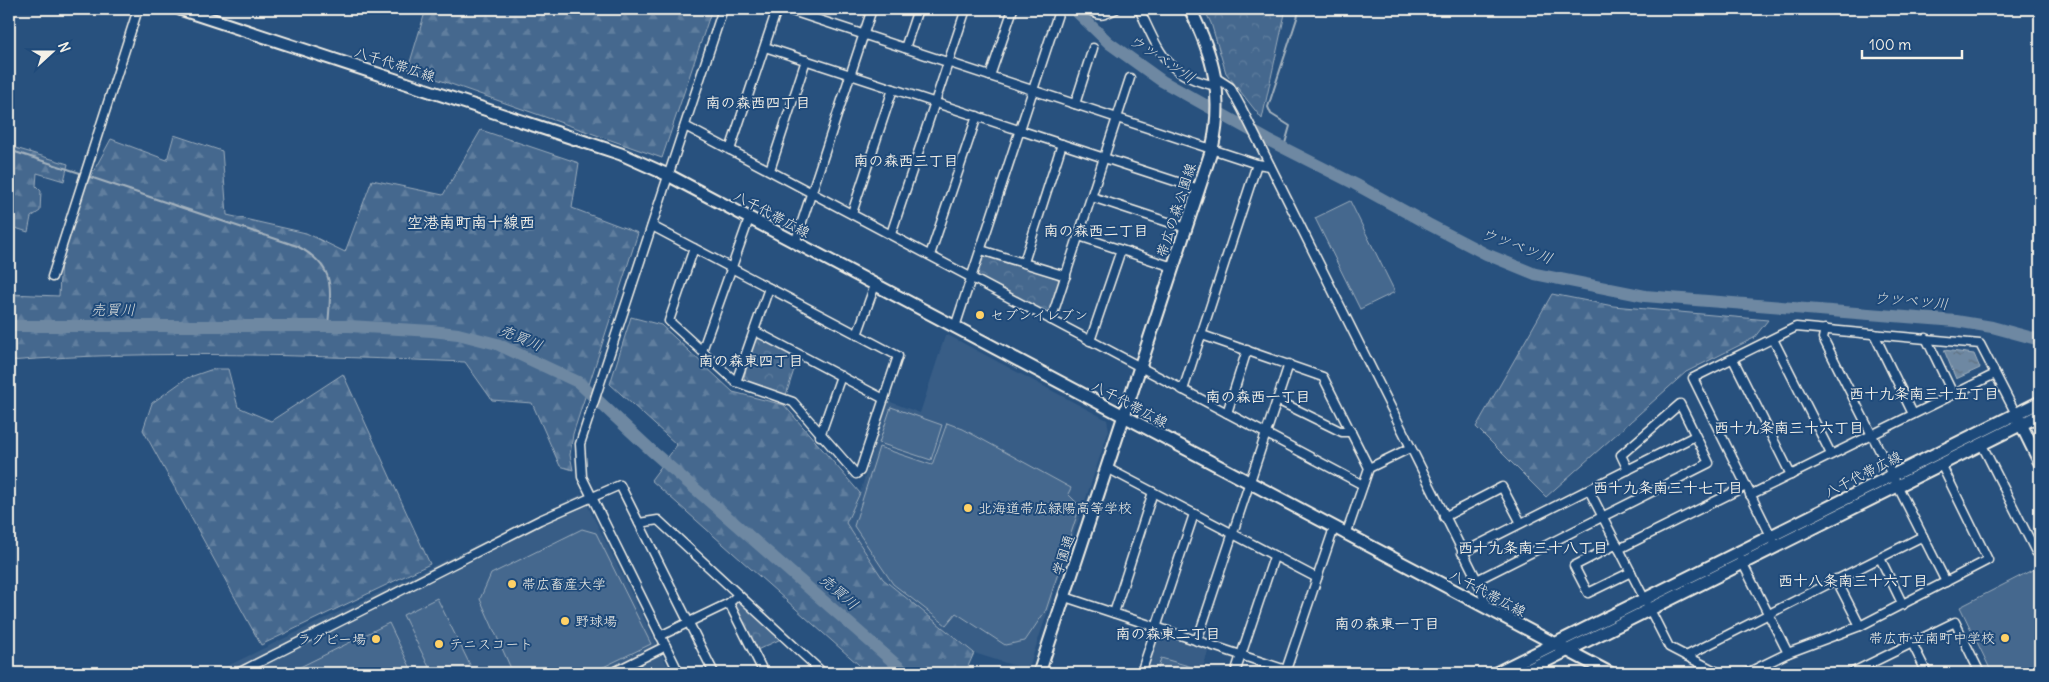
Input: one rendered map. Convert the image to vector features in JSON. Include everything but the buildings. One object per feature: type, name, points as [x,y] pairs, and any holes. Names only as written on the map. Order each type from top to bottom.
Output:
[{"type":"main road","name":"八千代帯広線","points":[[180,9],[621,154],[668,175],[1556,645],[1648,604],[2018,419],[2040,414]]},
{"type":"main road","name":"帯広の森公園線","points":[[1124,418],[1212,149],[1217,120],[1216,82],[1208,45],[1190,9]]},
{"type":"main road","name":"八千代帯広線","points":[[1895,481],[1941,464],[1981,443],[2040,402]]},
{"type":"main road","name":"学園通","points":[[1040,673],[1124,418]]},
{"type":"main road","points":[[2018,419],[2040,462]]},
{"type":"main road","name":"八千代帯広線","points":[[1523,673],[1568,651],[1648,604]]},
{"type":"main road","points":[[1496,673],[1556,645],[1610,673]]},
{"type":"street","points":[[52,277],[138,9]]},
{"type":"street","points":[[680,673],[591,498],[582,477],[580,444],[723,9]]},
{"type":"street","points":[[730,150],[777,9]]},
{"type":"street","points":[[786,9],[1257,164],[1270,166]]},
{"type":"street","points":[[814,18],[817,9]]},
{"type":"street","points":[[795,243],[872,9]]},
{"type":"street","points":[[905,48],[918,9]]},
{"type":"street","points":[[891,234],[966,9]]},
{"type":"street","points":[[990,76],[1013,9]]},
{"type":"street","points":[[1090,9],[1101,16],[1116,9]]},
{"type":"street","points":[[1139,9],[1161,54],[1170,66],[1200,83],[1216,82],[1230,87],[1476,580],[1489,611]]},
{"type":"street","points":[[955,327],[1058,14]]},
{"type":"street","points":[[765,47],[1199,189]]},
{"type":"street","points":[[1075,104],[1094,48]]},
{"type":"street","points":[[770,170],[806,60]]},
{"type":"street","points":[[1051,320],[1130,78]]},
{"type":"street","points":[[852,213],[893,89]]},
{"type":"street","points":[[930,255],[977,116]]},
{"type":"street","points":[[685,126],[1363,485]]},
{"type":"street","points":[[1024,262],[1062,144]]},
{"type":"street","points":[[1183,390],[1257,164]]},
{"type":"street","points":[[1092,197],[1186,228]]},
{"type":"street","points":[[702,351],[749,219]]},
{"type":"street","points":[[652,226],[694,248],[731,269],[898,356],[860,471],[856,474],[820,436],[793,402],[736,382],[668,321],[694,248]]},
{"type":"street","points":[[1079,236],[1173,267]]},
{"type":"street","points":[[981,250],[1066,276]]},
{"type":"street","points":[[1090,341],[1121,250]]},
{"type":"street","points":[[857,335],[875,285]]},
{"type":"street","points":[[736,382],[769,288]]},
{"type":"street","points":[[1774,541],[1693,378],[1796,327],[1980,344],[2018,419]]},
{"type":"street","points":[[1825,329],[1823,338],[1946,582]]},
{"type":"street","points":[[755,331],[884,399]]},
{"type":"street","points":[[1874,334],[1914,414]]},
{"type":"street","points":[[1202,335],[1323,377],[1369,468]]},
{"type":"street","points":[[1926,338],[1953,394]]},
{"type":"street","points":[[1773,339],[1831,454]]},
{"type":"street","points":[[1227,412],[1247,350]]},
{"type":"street","points":[[1733,359],[1791,475]]},
{"type":"street","points":[[1197,641],[1289,364]]},
{"type":"street","points":[[1750,495],[1995,374]]},
{"type":"street","points":[[820,436],[841,376]]},
{"type":"street","points":[[1277,400],[1342,432],[1351,432]]},
{"type":"street","points":[[1476,580],[1709,463],[1680,404],[1621,455],[1628,470]]},
{"type":"street","points":[[1462,553],[1695,436]]},
{"type":"street","points":[[1981,443],[2036,552],[2040,550]]},
{"type":"street","points":[[1346,535],[1369,468],[1410,448]]},
{"type":"street","points":[[1747,673],[1788,653],[1860,626],[1988,560],[1941,464]]},
{"type":"street","points":[[1107,468],[1317,578]]},
{"type":"street","points":[[238,673],[531,525],[620,485],[714,673]]},
{"type":"street","points":[[1631,572],[1588,593],[1574,566],[1746,486]]},
{"type":"street","points":[[1444,517],[1502,487],[1520,523]]},
{"type":"street","points":[[1589,490],[1669,647],[1719,673]]},
{"type":"street","points":[[1114,613],[1153,492]]},
{"type":"street","points":[[1141,673],[1194,514]]},
{"type":"street","points":[[639,524],[658,520],[822,673]]},
{"type":"street","points":[[1065,597],[1156,626],[1285,672],[1334,528]]},
{"type":"street","points":[[1686,656],[1923,536]]},
{"type":"street","points":[[1235,673],[1274,556]]},
{"type":"street","points":[[1740,558],[1788,653]]},
{"type":"street","points":[[1880,558],[1903,605]]},
{"type":"street","points":[[1836,579],[1860,626]]},
{"type":"street","points":[[660,636],[729,603],[738,595]]},
{"type":"street","points":[[729,603],[764,673]]},
{"type":"street","points":[[1851,673],[1954,622],[1980,673]]},
{"type":"street","points":[[1912,643],[1927,673]]},
{"type":"street","points":[[612,673],[666,646]]},
{"type":"shaded area","name":"北海道帯広緑陽高等学校","points":[[948,335],[1107,420],[1109,430],[1028,670],[974,653],[883,579],[846,523],[860,493],[888,401],[920,413],[945,336]]},
{"type":"shaded area","name":"帯広畜産大学","points":[[582,494],[671,673],[213,673]]},
{"type":"shaded area","points":[[1157,633],[1209,649],[1201,673],[1145,673]]},
{"type":"green space","points":[[426,9],[712,9],[662,158],[408,69]]},
{"type":"green space","points":[[1204,9],[1286,9],[1262,119],[1226,73],[1211,23]]},
{"type":"green space","points":[[481,130],[579,163],[572,208],[638,233],[573,434],[570,455],[573,470],[560,466],[532,403],[492,400],[465,362],[179,354],[65,357],[9,361],[9,294],[59,296],[61,258],[86,185],[111,139],[167,160],[174,135],[222,151],[227,215],[306,233],[345,252],[372,180],[443,195]]},
{"type":"green space","points":[[9,146],[68,164],[64,181],[37,173],[36,186],[41,191],[40,211],[31,217],[28,232],[9,226]]},
{"type":"green space","points":[[1350,201],[1395,292],[1360,309],[1315,218]]},
{"type":"green space","points":[[985,254],[1057,278],[1060,282],[1051,310],[1045,313],[979,278],[977,274]]},
{"type":"green space","points":[[1552,294],[1613,306],[1768,320],[1754,338],[1686,372],[1546,497],[1476,427]]},
{"type":"green space","points":[[631,317],[661,325],[733,392],[784,405],[860,493],[846,523],[883,579],[974,653],[965,673],[868,673],[651,480],[677,445],[610,384]]},
{"type":"green space","points":[[762,338],[798,357],[786,395],[746,382],[744,377],[755,340]]},
{"type":"green space","points":[[213,369],[228,369],[238,407],[271,421],[343,374],[430,564],[261,645],[143,430],[152,403],[187,378]]},
{"type":"green space","points":[[891,407],[942,425],[931,460],[879,443]]},
{"type":"green space","name":"北海道帯広緑陽高等学校","points":[[947,423],[963,429],[1071,488],[1068,494],[1080,506],[1046,610],[1025,641],[1005,645],[956,613],[946,625],[893,584],[854,526],[879,447],[932,465]]},
{"type":"green space","name":"野球場","points":[[582,529],[596,533],[651,644],[591,673],[513,673],[480,599],[491,574]]},
{"type":"green space","name":"帯広市立南町中学校","points":[[2040,566],[2040,673],[1992,673],[1960,607]]},
{"type":"green space","name":"テニスコート","points":[[437,598],[474,673],[432,673],[403,615]]},
{"type":"green space","points":[[741,602],[781,639],[757,650],[734,606],[735,603]]},
{"type":"green space","name":"ラグビー場","points":[[389,623],[413,673],[288,673]]},
{"type":"green space","points":[[1161,658],[1199,669],[1198,673],[1157,673]]},
{"type":"water","points":[[1944,350],[1974,354],[1980,368],[1956,379]]},
{"type":"waterway","name":"ウツベツ川","points":[[1074,9],[1109,43],[1162,81],[1268,140],[1428,224],[1486,254],[1535,274],[1645,296],[1956,321],[1992,327],[2040,340]]},
{"type":"waterway","points":[[1284,147],[1290,126],[1271,114],[1268,107],[1300,9]]},
{"type":"waterway","points":[[9,150],[83,174]]},
{"type":"waterway","points":[[87,176],[297,246],[310,254],[325,270],[328,279],[330,289],[328,326]]},
{"type":"waterway","name":"売買川","points":[[9,326],[349,326],[458,334],[497,344],[578,382],[653,452],[906,673]]},
{"type":"place","name":"セブンイレブン","points":[[980,315]]},
{"type":"place","name":"北海道帯広緑陽高等学校","points":[[968,508]]},
{"type":"place","name":"帯広畜産大学","points":[[512,584]]},
{"type":"place","name":"野球場","points":[[565,621]]},
{"type":"place","name":"帯広市立南町中学校","points":[[2005,638]]},
{"type":"place","name":"ラグビー場","points":[[376,639]]},
{"type":"place","name":"テニスコート","points":[[439,644]]},
{"type":"district","name":"南の森西四丁目","points":[[758,103]]},
{"type":"district","name":"南の森西三丁目","points":[[906,161]]},
{"type":"district","name":"空港南町南十線西","points":[[471,222]]},
{"type":"district","name":"南の森西二丁目","points":[[1096,231]]},
{"type":"district","name":"南の森東四丁目","points":[[751,361]]},
{"type":"district","name":"西十九条南三十五丁目","points":[[1924,394]]},
{"type":"district","name":"南の森西一丁目","points":[[1258,397]]},
{"type":"district","name":"西十九条南三十六丁目","points":[[1789,428]]},
{"type":"district","name":"西十九条南三十七丁目","points":[[1668,488]]},
{"type":"district","name":"西十九条南三十八丁目","points":[[1533,548]]},
{"type":"district","name":"西十八条南三十六丁目","points":[[1853,581]]},
{"type":"district","name":"南の森東一丁目","points":[[1387,624]]},
{"type":"district","name":"南の森東二丁目","points":[[1168,634]]}]
